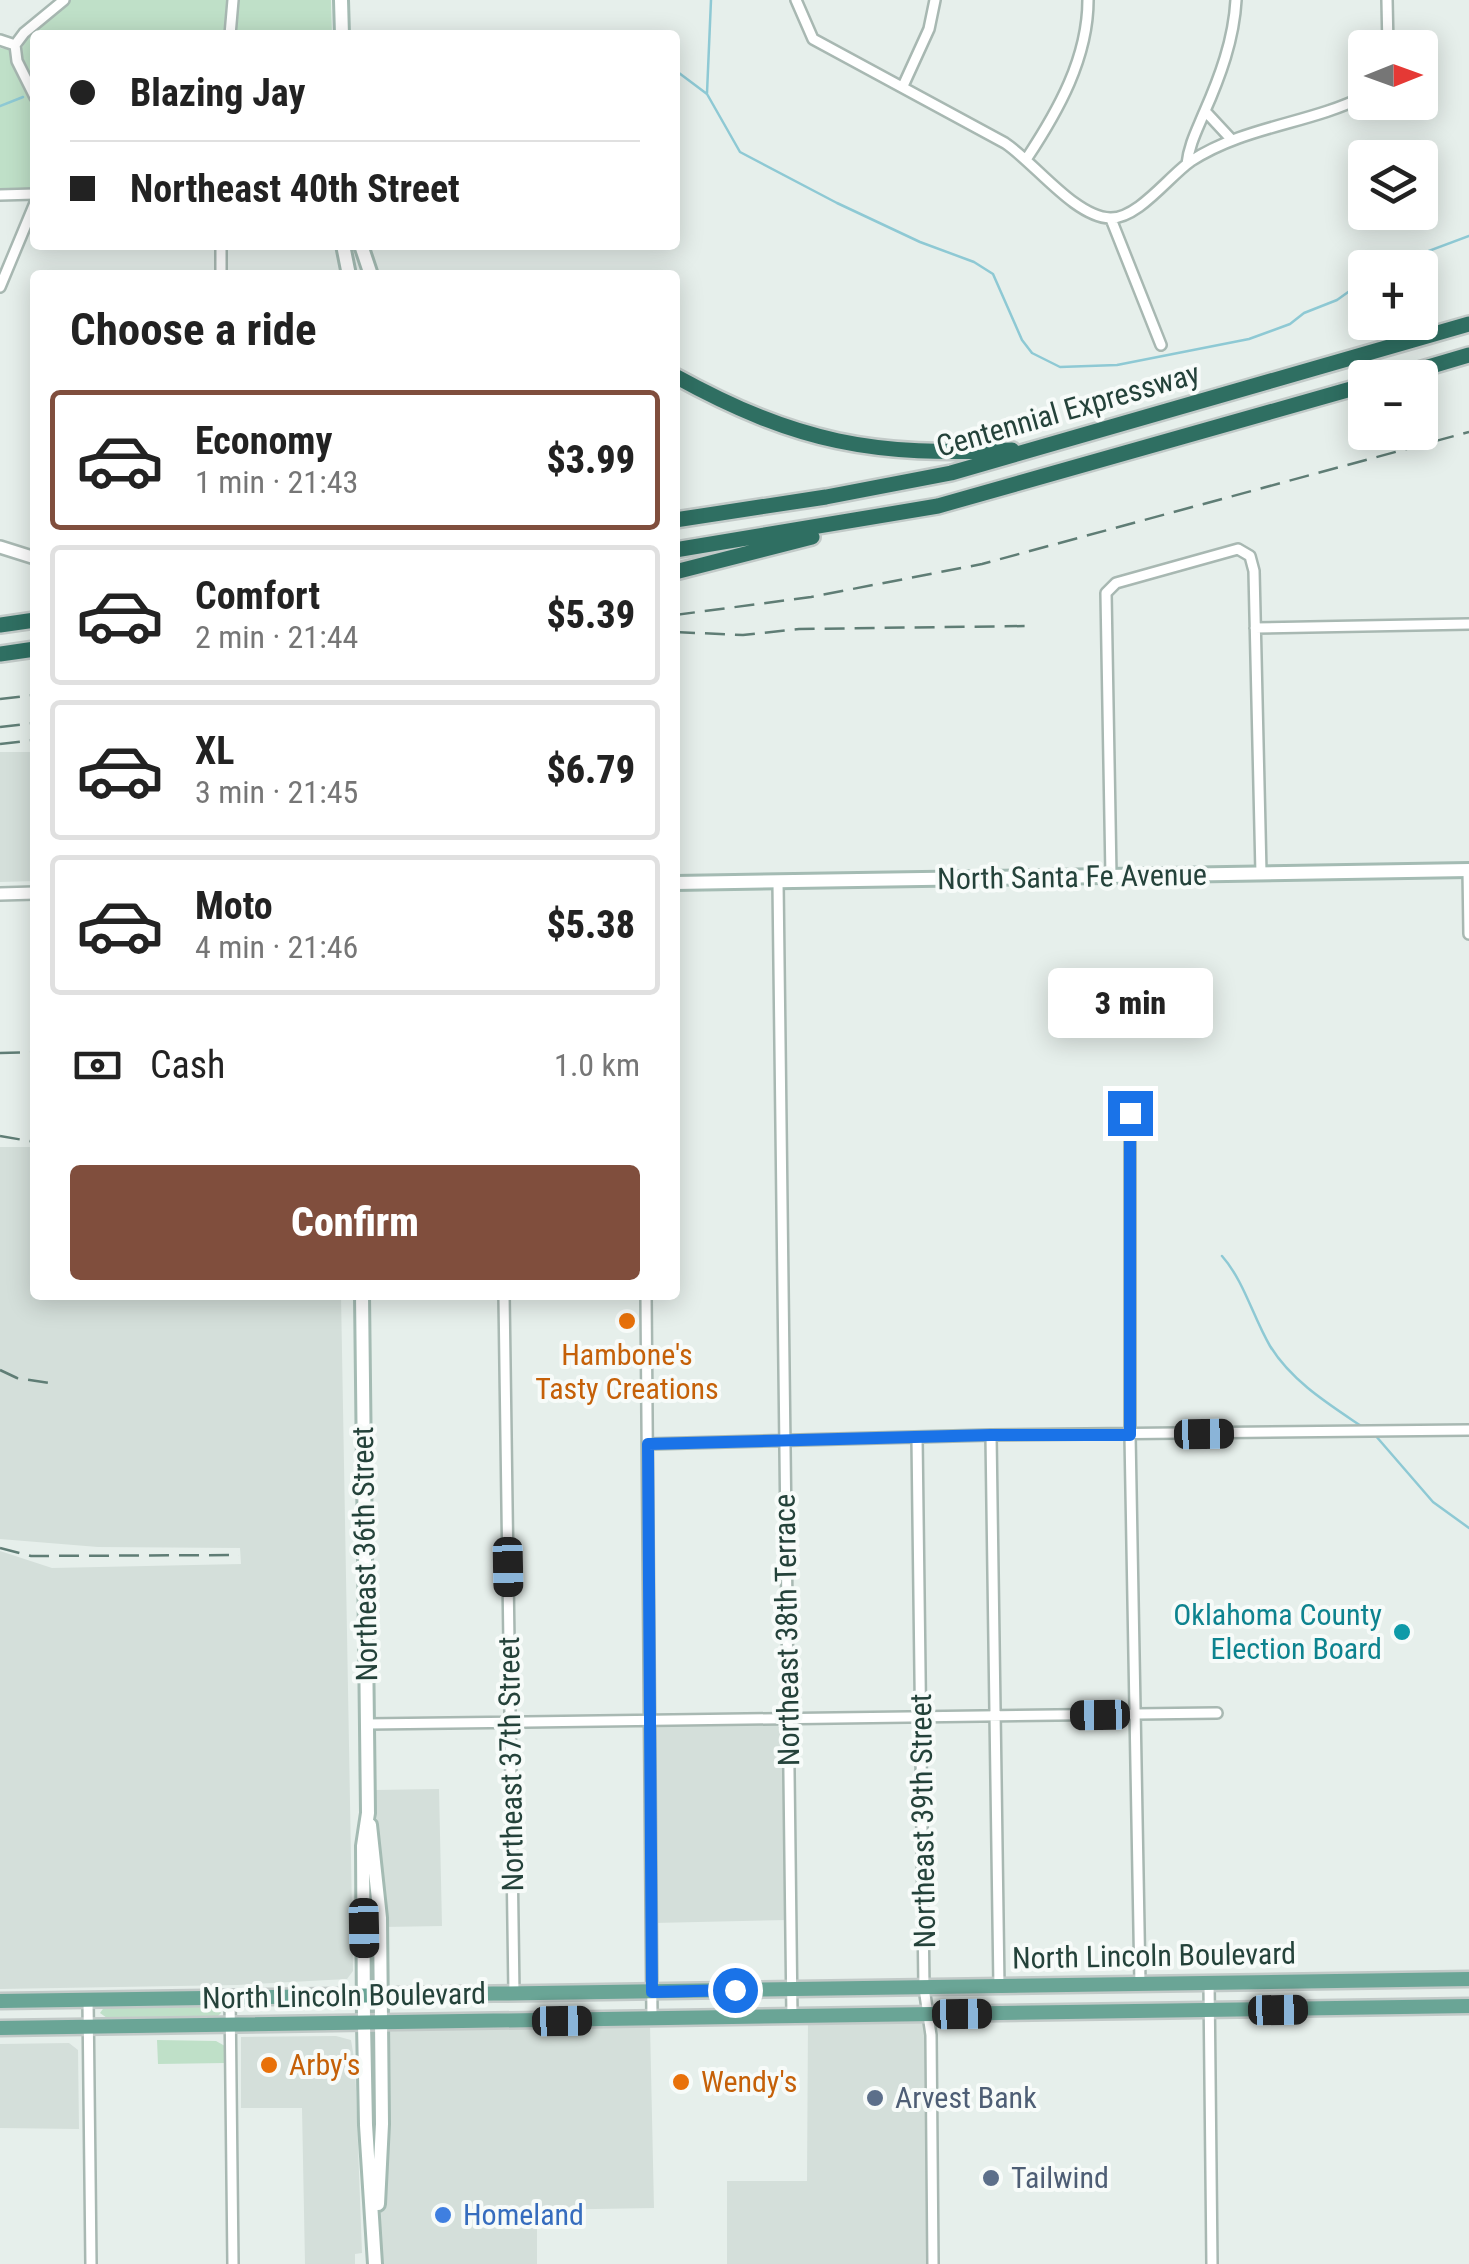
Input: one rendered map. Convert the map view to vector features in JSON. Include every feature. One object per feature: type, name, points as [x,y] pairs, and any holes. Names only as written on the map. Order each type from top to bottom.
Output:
[{"type":"highway","name":"Centennial Expressway","points":[[680,519],[892,486],[1041,448],[1469,324]]},
{"type":"highway","points":[[1438,364],[1469,355]]},
{"type":"highway","points":[[680,379],[758,418],[836,442],[945,453],[1041,448]]},
{"type":"highway","name":"Centennial Expressway","points":[[680,549],[883,517],[1010,488],[1348,390]]},
{"type":"highway","points":[[680,571],[883,517]]},
{"type":"highway","points":[[0,625],[30,621]]},
{"type":"highway","points":[[0,656],[30,653]]},
{"type":"main road","points":[[341,0],[342,30]]},
{"type":"main road","name":"North Santa Fe Avenue","points":[[680,883],[1468,870]]},
{"type":"main road","name":"Northeast 36th Street","points":[[362,1300],[368,1812],[379,1900],[373,1995],[364,2024],[366,2124],[375,2238]]},
{"type":"main road","name":"North Lincoln Boulevard","points":[[0,2000],[1469,1979]]},
{"type":"main road","points":[[1348,1980],[1348,2008]]},
{"type":"main road","points":[[1072,1986],[1072,2013]]},
{"type":"main road","name":"Northeast 36th Street","points":[[373,1995],[380,2024],[382,2124],[375,2264]]},
{"type":"main road","name":"North Lincoln Boulevard","points":[[0,2028],[1469,2006]]},
{"type":"street","points":[[30,86],[18,62],[16,45],[64,0]]},
{"type":"street","points":[[231,30],[233,0]]},
{"type":"street","points":[[904,86],[929,28],[935,0]]},
{"type":"street","points":[[1028,158],[1066,90],[1080,53],[1088,0]]},
{"type":"street","points":[[1186,164],[1188,148],[1205,112],[1235,24],[1236,0]]},
{"type":"street","points":[[1387,0],[1388,30]]},
{"type":"street","points":[[796,1],[812,39],[904,86],[1028,158],[1080,209],[1112,219],[1133,212],[1186,164],[1230,139],[1348,101]]},
{"type":"street","points":[[0,40],[16,45]]},
{"type":"street","points":[[1205,112],[1230,139]]},
{"type":"street","points":[[0,195],[30,194]]},
{"type":"street","points":[[0,287],[30,215]]},
{"type":"street","points":[[1112,219],[1161,346]]},
{"type":"street","points":[[0,548],[30,557]]},
{"type":"street","points":[[1111,876],[1105,601],[1108,590],[1116,583],[1238,550],[1248,554],[1254,564],[1261,874]]},
{"type":"street","points":[[1255,628],[1469,624]]},
{"type":"street","points":[[1468,870],[1469,934]]},
{"type":"street","name":"Northeast 38th Terrace","points":[[778,882],[792,2018]]},
{"type":"street","points":[[0,894],[30,893]]},
{"type":"street","points":[[1130,1113],[1130,1435],[1140,1984]]},
{"type":"street","name":"Northeast 37th Street","points":[[504,1300],[514,1994]]},
{"type":"street","points":[[646,1300],[652,2019]]},
{"type":"street","points":[[648,1444],[991,1435],[1469,1430]]},
{"type":"street","points":[[991,1435],[1000,1987]]},
{"type":"street","name":"Northeast 39th Street","points":[[918,1437],[924,1988],[930,2015],[933,2264]]},
{"type":"street","points":[[367,1724],[1216,1712]]},
{"type":"street","points":[[1209,1983],[1212,2264]]},
{"type":"street","points":[[230,1997],[233,2264]]},
{"type":"street","points":[[88,2000],[91,2264]]},
{"type":"shaded area","points":[[0,752],[30,752],[30,881],[0,882]]},
{"type":"shaded area","points":[[0,1147],[30,1147],[30,1300],[341,1300],[353,1971],[347,1979],[0,1989],[0,1551],[52,1568],[241,1564],[240,1548],[98,1547],[0,1539]]},
{"type":"shaded area","points":[[784,1722],[787,1920],[654,1923],[651,1726]]},
{"type":"shaded area","points":[[439,1789],[442,1926],[384,1927],[375,1790]]},
{"type":"shaded area","points":[[808,2020],[927,2021],[929,2264],[727,2264],[727,2181],[807,2181]]},
{"type":"shaded area","points":[[650,2025],[654,2208],[537,2210],[537,2264],[378,2264],[376,2028]]},
{"type":"shaded area","points":[[336,2036],[351,2040],[355,2064],[362,2253],[355,2254],[355,2264],[305,2264],[302,2108],[241,2108],[241,2037]]},
{"type":"shaded area","points":[[69,2043],[78,2050],[79,2129],[0,2128],[0,2044]]},
{"type":"green space","points":[[71,0],[331,0],[332,30],[36,30]]},
{"type":"green space","points":[[29,36],[30,189],[0,191],[0,48],[20,51]]},
{"type":"green space","points":[[105,2006],[217,2006],[221,2013],[217,2017],[107,2018],[100,2013]]},
{"type":"green space","points":[[157,2040],[216,2041],[225,2046],[225,2063],[158,2064]]},
{"type":"waterway","points":[[707,93],[711,0]]},
{"type":"waterway","points":[[680,74],[707,94],[740,152],[837,203],[974,262],[993,274],[1022,340],[1032,353],[1060,367],[1117,365],[1249,339],[1290,324],[1348,292]]},
{"type":"waterway","points":[[0,106],[23,97]]},
{"type":"waterway","points":[[1431,250],[1469,236]]},
{"type":"waterway","points":[[1222,1256],[1279,1359],[1312,1392],[1364,1428]]},
{"type":"waterway","points":[[1375,1435],[1433,1502],[1469,1528]]},
{"type":"railway","points":[[680,614],[811,597],[982,564],[1469,432]]},
{"type":"railway","points":[[680,632],[743,635],[799,629],[1026,626]]},
{"type":"railway","points":[[0,699],[30,696]]},
{"type":"railway","points":[[0,727],[30,724]]},
{"type":"railway","points":[[0,744],[30,741]]},
{"type":"railway","points":[[0,1053],[30,1052]]},
{"type":"railway","points":[[0,1136],[30,1141]]},
{"type":"railway","points":[[0,1370],[17,1378],[49,1383]]},
{"type":"railway","points":[[0,1548],[31,1556],[239,1555]]},
{"type":"place","name":"Hambone's Tasty Creations","points":[[627,1321]]},
{"type":"place","name":"Oklahoma County Election Board","points":[[1402,1632]]},
{"type":"place","name":"Arby's","points":[[269,2065]]},
{"type":"place","name":"Wendy's","points":[[681,2082]]},
{"type":"place","name":"Arvest Bank","points":[[875,2098]]},
{"type":"place","name":"Tailwind","points":[[991,2178]]},
{"type":"place","name":"Homeland","points":[[443,2215]]},
{"type":"route","points":[[735,1990],[652,1992],[648,1444],[1130,1435],[1130,1113]]}]
